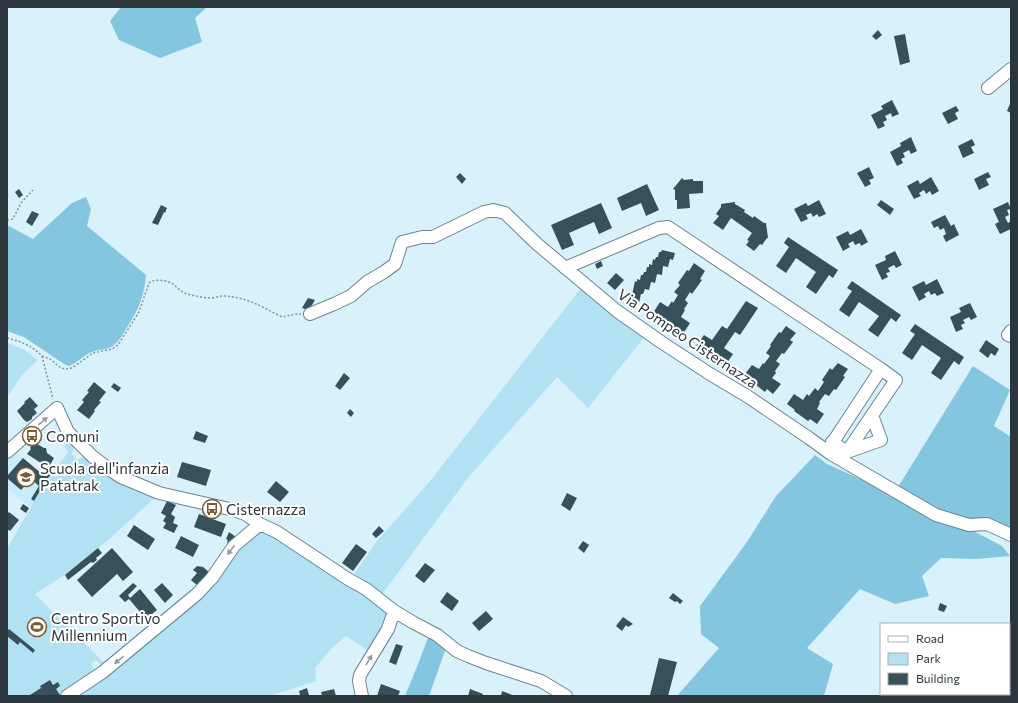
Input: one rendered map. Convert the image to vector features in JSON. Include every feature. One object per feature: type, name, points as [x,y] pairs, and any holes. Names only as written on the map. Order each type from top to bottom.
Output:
[{"type":"street","points":[[988,88],[1011,69]]},
{"type":"street","name":"Via Pompeo Cisternazza","points":[[310,314],[351,296],[367,282],[395,264],[402,242],[422,237],[434,237],[484,212],[493,210],[505,213],[531,239],[616,311],[809,438],[829,446],[936,514],[969,525],[987,524],[1011,535]]},
{"type":"street","points":[[565,268],[659,228],[668,227],[672,229],[896,380],[847,452]]},
{"type":"street","points":[[1011,330],[1008,335],[1011,336]]},
{"type":"street","points":[[872,415],[881,440],[847,452],[829,446],[880,369]]},
{"type":"street","points":[[7,452],[57,408],[68,432],[92,456],[115,474],[160,493],[234,510],[245,514],[260,524],[277,532],[366,589],[394,611],[437,635],[457,651],[486,663],[541,680],[566,696]]},
{"type":"street","points":[[68,696],[103,672],[197,594],[212,578],[234,546],[260,524]]},
{"type":"street","points":[[362,696],[359,681],[360,675],[388,629],[394,611]]},
{"type":"path","points":[[7,220],[13,219],[21,203],[33,190]]},
{"type":"path","points":[[42,356],[50,358],[61,368],[66,370],[72,368],[93,353],[112,349],[118,345],[139,312],[149,283],[156,280],[169,282],[185,294],[212,298],[228,296],[251,302],[282,317],[296,314],[310,314]]},
{"type":"path","points":[[7,338],[23,342],[42,356],[57,408]]},
{"type":"shaded area","points":[[121,7],[207,7],[195,18],[202,42],[160,58],[119,40],[110,21]]},
{"type":"shaded area","points":[[86,197],[91,209],[87,226],[146,275],[140,304],[123,335],[118,341],[113,346],[92,352],[69,366],[24,337],[7,331],[7,227],[9,226],[33,239],[72,203]]},
{"type":"shaded area","points":[[973,366],[1010,390],[994,426],[1011,437],[1011,532],[962,519],[915,498],[898,487]]},
{"type":"shaded area","name":"Scuola dell'infanzia Patatrak","points":[[15,451],[47,479],[31,507],[7,488],[7,458]]},
{"type":"shaded area","points":[[815,455],[827,464],[962,525],[1002,546],[1010,556],[976,559],[941,558],[922,576],[929,596],[895,604],[860,589],[807,648],[833,664],[824,696],[677,696],[719,648],[701,634],[700,606],[747,542],[776,496]]},
{"type":"shaded area","points":[[435,637],[446,648],[429,696],[405,696],[428,638]]},
{"type":"green space","points":[[581,288],[645,336],[588,408],[557,377],[467,479],[381,596],[368,583],[354,574],[377,541],[431,480]]},
{"type":"green space","points":[[7,343],[23,349],[38,360],[23,374],[7,397]]},
{"type":"green space","points":[[55,416],[63,434],[74,447],[72,454],[77,460],[84,457],[109,478],[151,496],[157,496],[78,565],[35,594],[104,663],[101,665],[96,660],[91,664],[95,670],[59,696],[9,696],[7,694],[7,549],[47,479],[68,453]]},
{"type":"green space","points":[[257,532],[267,532],[334,577],[361,591],[389,613],[383,631],[370,652],[346,636],[333,647],[315,668],[316,681],[270,696],[76,696],[107,677],[236,550]]},
{"type":"building","points":[[878,30],[882,35],[876,40],[872,36]]},
{"type":"building","points":[[905,34],[910,62],[900,65],[894,36]]},
{"type":"building","points":[[892,100],[899,114],[892,117],[891,113],[885,116],[887,120],[883,122],[885,126],[878,129],[871,115],[883,109],[881,106]]},
{"type":"building","points":[[1011,101],[1011,113],[1007,111]]},
{"type":"building","points":[[956,106],[959,111],[955,113],[958,119],[948,124],[942,113]]},
{"type":"building","points":[[911,137],[917,151],[911,154],[909,150],[903,153],[905,157],[901,159],[903,163],[897,166],[890,152],[901,146],[900,143]]},
{"type":"building","points":[[972,139],[975,145],[971,147],[974,153],[963,158],[958,146]]},
{"type":"building","points":[[869,167],[874,178],[869,180],[871,184],[865,187],[857,173]]},
{"type":"building","points":[[988,172],[991,177],[986,179],[989,185],[979,190],[974,179]]},
{"type":"building","points":[[460,173],[466,179],[462,184],[456,177]]},
{"type":"building","points":[[931,177],[939,191],[932,195],[930,191],[926,194],[924,190],[919,193],[921,196],[914,199],[907,186],[918,180],[920,184]]},
{"type":"building","points":[[682,178],[684,180],[693,179],[693,181],[703,181],[703,193],[689,194],[690,208],[677,209],[675,190],[673,189]]},
{"type":"building","points":[[647,184],[659,210],[646,216],[641,203],[622,211],[617,198]]},
{"type":"building","points":[[19,189],[23,195],[19,198],[15,192]]},
{"type":"building","points":[[819,200],[826,214],[819,217],[817,214],[813,217],[811,213],[806,215],[808,219],[801,222],[794,209],[806,203],[808,206]]},
{"type":"building","points":[[881,200],[894,209],[890,215],[877,205]]},
{"type":"building","points":[[735,202],[735,204],[745,210],[744,212],[753,218],[754,216],[766,223],[768,238],[754,251],[746,245],[749,241],[747,240],[752,233],[731,218],[723,230],[713,223],[719,216],[716,214],[721,207],[721,204]]},
{"type":"building","points":[[1008,202],[1011,209],[1007,210],[1009,215],[1005,217],[1008,223],[1011,221],[1011,229],[1000,234],[995,224],[999,222],[993,209]]},
{"type":"building","points":[[601,203],[612,228],[599,234],[594,222],[569,233],[574,245],[562,250],[551,225]]},
{"type":"building","points":[[161,205],[167,208],[158,225],[152,223]]},
{"type":"building","points":[[32,211],[39,214],[32,226],[26,222]]},
{"type":"building","points":[[945,215],[951,226],[954,224],[959,235],[946,242],[943,236],[946,234],[944,228],[940,230],[938,226],[934,228],[931,222]]},
{"type":"building","points":[[861,229],[868,242],[861,246],[860,243],[855,245],[853,241],[848,244],[850,247],[843,251],[836,237],[848,231],[850,235]]},
{"type":"building","points":[[788,237],[838,270],[833,278],[829,275],[816,294],[806,287],[816,272],[796,258],[786,273],[776,266],[789,247],[784,243]]},
{"type":"building","points":[[662,250],[675,253],[673,260],[670,259],[668,267],[663,266],[662,275],[657,274],[655,283],[651,282],[649,290],[645,289],[643,294],[641,294],[639,303],[629,301],[635,281],[637,282],[637,279],[640,280],[641,275],[646,272],[649,264],[652,265],[653,259],[655,260],[656,257],[658,257],[659,252]]},
{"type":"building","points":[[895,251],[902,265],[896,268],[894,265],[888,268],[890,272],[886,273],[888,277],[882,280],[875,265],[886,260],[885,256]]},
{"type":"building","points":[[601,261],[603,266],[597,269],[595,264]]},
{"type":"building","points":[[694,263],[705,271],[700,279],[702,280],[692,294],[690,292],[685,300],[688,303],[681,317],[690,323],[683,334],[676,329],[674,331],[659,320],[660,319],[653,313],[660,302],[668,307],[672,301],[673,303],[678,295],[674,292],[680,285],[678,283]]},
{"type":"building","points":[[616,273],[624,280],[615,290],[607,283]]},
{"type":"building","points":[[937,279],[944,293],[937,296],[935,293],[931,295],[929,291],[924,294],[926,297],[919,301],[912,287],[924,281],[926,285]]},
{"type":"building","points":[[852,281],[901,315],[896,322],[891,318],[878,337],[868,330],[879,316],[859,302],[849,317],[839,310],[852,291],[847,288]]},
{"type":"building","points":[[308,298],[315,300],[309,310],[302,308]]},
{"type":"building","points":[[746,301],[758,308],[740,335],[735,332],[724,348],[733,354],[725,366],[696,346],[704,335],[712,340],[722,326],[727,329]]},
{"type":"building","points":[[970,303],[977,317],[971,320],[969,317],[963,320],[965,323],[961,325],[963,329],[956,332],[950,317],[961,312],[959,308]]},
{"type":"building","points":[[915,324],[964,357],[959,365],[954,361],[941,380],[931,373],[941,358],[922,345],[912,360],[902,353],[915,334],[910,331]]},
{"type":"building","points":[[786,326],[796,333],[790,340],[793,342],[784,354],[782,353],[776,361],[780,364],[772,378],[781,384],[773,394],[767,389],[765,392],[745,374],[752,365],[759,369],[763,363],[764,364],[770,356],[766,353],[771,346],[770,345],[779,332],[781,333]]},
{"type":"building","points":[[986,340],[999,349],[995,356],[991,353],[988,358],[979,351]]},
{"type":"building","points":[[838,363],[848,369],[843,376],[845,377],[836,390],[834,389],[829,396],[825,394],[819,402],[820,403],[817,409],[824,414],[817,424],[810,419],[808,421],[787,404],[794,394],[803,400],[807,394],[809,396],[815,388],[818,391],[824,382],[822,380],[830,368],[832,370]]},
{"type":"building","points":[[344,373],[350,378],[340,390],[335,386]]},
{"type":"building","points":[[94,382],[106,392],[89,419],[77,410],[84,402],[82,400],[89,392],[87,391]]},
{"type":"building","points":[[114,383],[121,388],[118,392],[111,387]]},
{"type":"building","points":[[30,397],[38,406],[34,409],[37,413],[27,422],[17,411]]},
{"type":"building","points":[[350,409],[354,413],[351,417],[347,413]]},
{"type":"building","points":[[196,431],[208,436],[205,443],[193,439]]},
{"type":"building","points":[[34,442],[46,448],[47,453],[54,458],[47,467],[27,454]]},
{"type":"building","points":[[23,458],[42,474],[47,467],[53,472],[34,501],[31,499],[39,486],[31,479],[21,490],[7,478],[7,476]]},
{"type":"building","points":[[182,462],[211,470],[206,486],[177,477]]},
{"type":"building","points":[[276,481],[289,492],[280,502],[267,492]]},
{"type":"building","points":[[567,493],[577,498],[570,511],[561,505]]},
{"type":"building","points":[[167,501],[176,505],[171,514],[175,517],[173,523],[178,525],[174,533],[163,528],[166,523],[163,521],[166,516],[161,513]]},
{"type":"building","points":[[23,504],[29,508],[26,513],[20,509]]},
{"type":"building","points":[[9,512],[19,520],[10,531],[7,529],[7,514]]},
{"type":"building","points":[[199,514],[226,524],[221,537],[194,527]]},
{"type":"building","points":[[134,525],[155,539],[148,550],[127,536]]},
{"type":"building","points":[[379,526],[384,531],[376,538],[372,534]]},
{"type":"building","points":[[229,532],[236,537],[229,544],[227,542],[228,540],[226,539]]},
{"type":"building","points":[[181,536],[199,545],[193,557],[175,548]]},
{"type":"building","points":[[583,541],[589,545],[584,553],[578,548]]},
{"type":"building","points":[[356,544],[367,552],[353,571],[342,563]]},
{"type":"building","points":[[98,548],[102,553],[96,558],[97,560],[93,563],[91,562],[68,580],[65,575]]},
{"type":"building","points":[[112,548],[133,572],[123,581],[117,574],[92,597],[77,580]]},
{"type":"building","points":[[425,563],[435,570],[424,583],[415,576]]},
{"type":"building","points":[[197,566],[203,567],[210,573],[198,586],[191,580],[197,573],[193,570]]},
{"type":"building","points":[[133,583],[137,586],[128,595],[130,598],[140,589],[157,610],[146,619],[129,599],[125,602],[119,596]]},
{"type":"building","points":[[162,583],[173,595],[165,603],[154,590]]},
{"type":"building","points":[[447,592],[459,601],[452,611],[440,602]]},
{"type":"building","points":[[673,593],[683,601],[680,604],[669,598]]},
{"type":"building","points":[[940,603],[947,606],[944,612],[938,610]]},
{"type":"building","points":[[486,611],[493,619],[479,631],[472,623]]},
{"type":"building","points":[[623,617],[633,624],[628,627],[626,625],[622,631],[616,626]]},
{"type":"building","points":[[9,629],[35,650],[33,653],[20,642],[18,645],[7,636],[7,631]]},
{"type":"building","points":[[123,634],[127,639],[124,642],[120,637]]},
{"type":"building","points":[[396,644],[403,646],[396,665],[389,662]]},
{"type":"building","points":[[659,658],[677,662],[668,696],[650,695]]},
{"type":"building","points":[[50,680],[53,685],[58,682],[60,686],[56,689],[60,695],[59,696],[30,696],[41,688],[40,686]]},
{"type":"building","points":[[381,684],[400,691],[398,696],[377,696]]},
{"type":"building","points":[[307,688],[309,695],[300,695],[299,691]]},
{"type":"building","points":[[334,689],[336,696],[322,696],[321,692]]},
{"type":"building","points":[[470,689],[483,694],[482,696],[468,696]]},
{"type":"building","points":[[502,691],[515,696],[501,696]]},
{"type":"place","name":"Comuni","points":[[32,436]]},
{"type":"place","name":"Scuola dell'infanzia Patatrak","points":[[26,477]]},
{"type":"place","name":"Cisternazza","points":[[212,509]]},
{"type":"place","name":"Centro Sportivo Millennium","points":[[37,627]]}]
